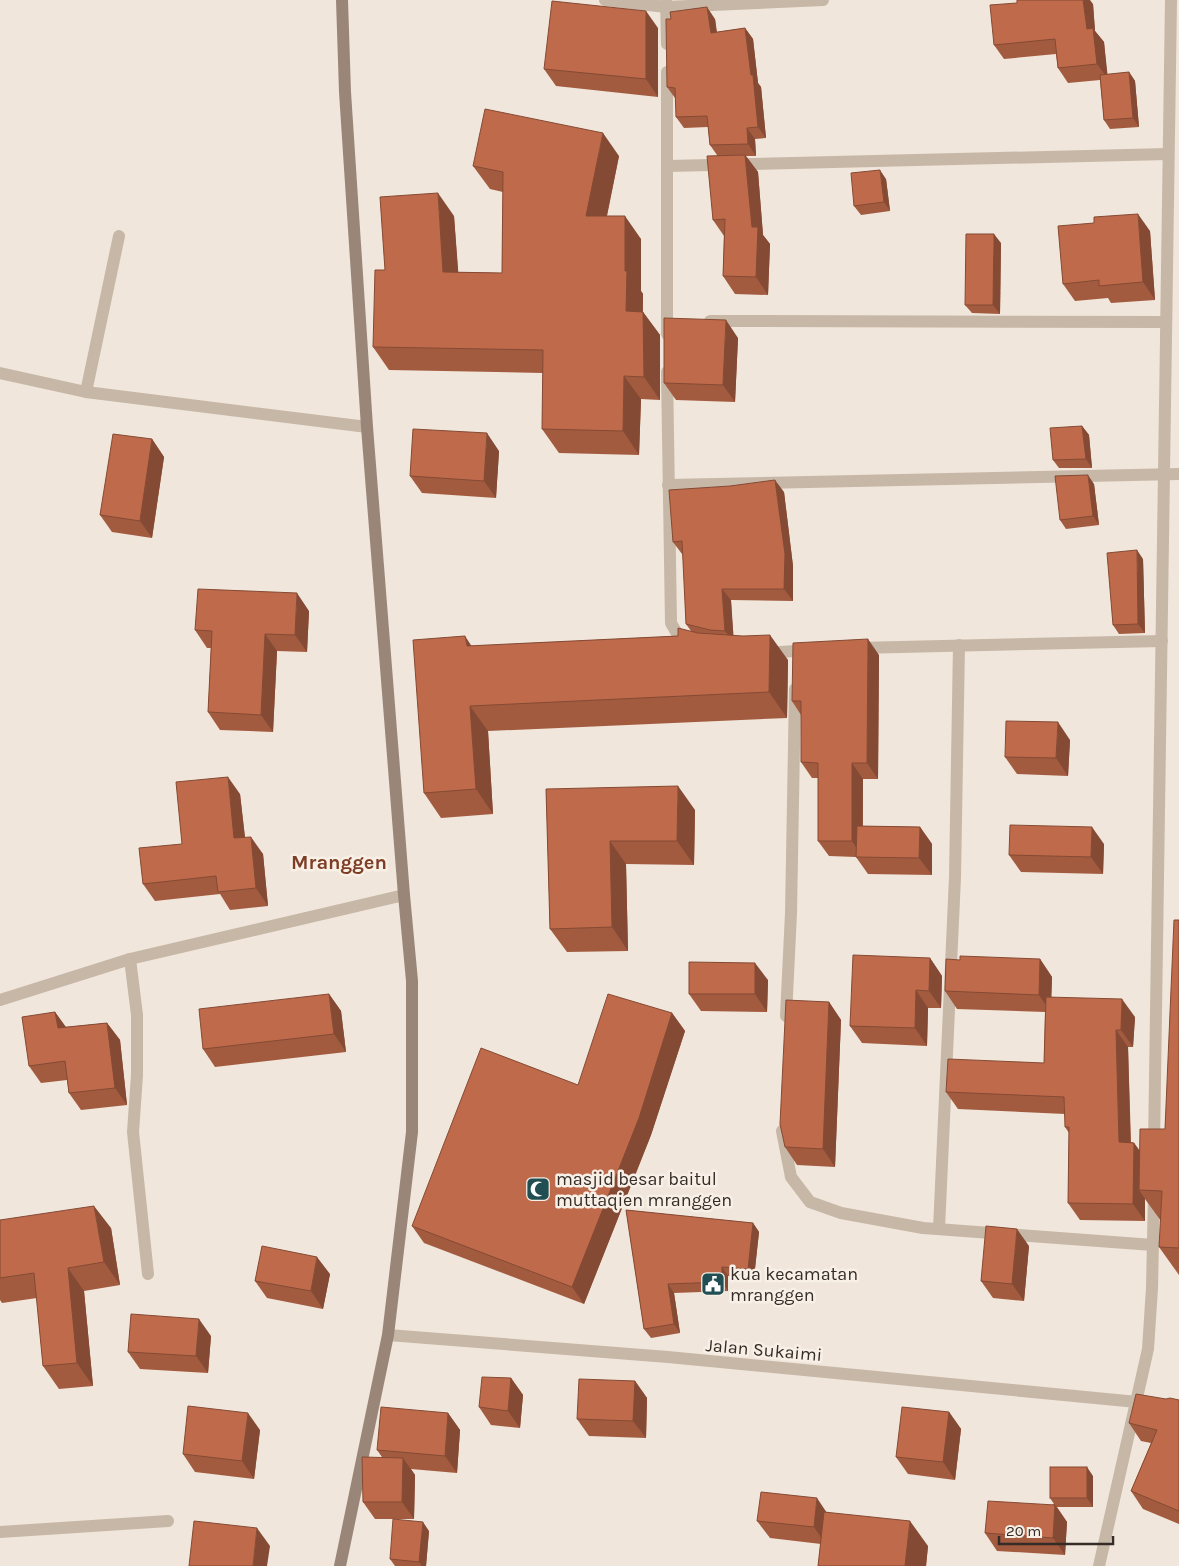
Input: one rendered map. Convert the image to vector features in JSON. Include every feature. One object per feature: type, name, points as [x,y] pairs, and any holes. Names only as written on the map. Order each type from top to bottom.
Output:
[{"type":"main road","points":[[340,1566],[388,1335],[412,1132],[412,981],[367,427],[344,92],[342,0]]},
{"type":"street","points":[[605,0],[666,3],[823,0]]},
{"type":"street","points":[[666,3],[672,321],[667,354],[671,623],[680,637],[700,646]]},
{"type":"street","points":[[1154,1156],[1168,154],[1174,3]]},
{"type":"street","points":[[668,166],[1168,154]]},
{"type":"street","points":[[86,392],[119,236]]},
{"type":"street","points":[[697,321],[1166,322]]},
{"type":"street","points":[[0,374],[86,392],[367,427]]},
{"type":"street","points":[[668,485],[1179,474]]},
{"type":"street","points":[[841,648],[1162,640]]},
{"type":"street","points":[[939,1229],[955,877],[959,644]]},
{"type":"street","points":[[751,652],[796,656],[823,649]]},
{"type":"street","points":[[786,1030],[791,913],[796,680]]},
{"type":"street","points":[[0,1000],[130,959],[404,895]]},
{"type":"street","points":[[130,959],[137,1015],[137,1075],[133,1132],[148,1274]]},
{"type":"street","points":[[781,1118],[781,1127],[791,1177],[810,1202],[841,1213],[939,1229],[1153,1245]]},
{"type":"street","points":[[1100,1566],[1148,1349],[1152,1288],[1154,1186]]},
{"type":"street","name":"Jalan Sukaimi","points":[[388,1335],[668,1357],[1137,1402],[1179,1408]]},
{"type":"street","points":[[0,1532],[168,1521]]},
{"type":"building","points":[[1017,0],[1083,0],[1087,29],[1093,28],[1097,64],[1058,68],[1055,39],[994,45],[990,5],[1017,3]]},
{"type":"building","points":[[552,1],[646,11],[646,79],[544,69]]},
{"type":"building","points":[[707,7],[711,33],[745,28],[751,75],[753,75],[758,127],[747,128],[748,144],[710,145],[707,116],[676,117],[675,88],[667,87],[666,19],[671,19],[670,12]]},
{"type":"building","points":[[1129,72],[1133,118],[1104,120],[1100,75]]},
{"type":"building","points":[[485,109],[603,133],[586,216],[625,216],[626,311],[643,312],[644,377],[624,376],[623,431],[542,429],[543,350],[373,347],[375,270],[385,270],[380,197],[438,193],[443,272],[502,273],[503,172],[473,166]]},
{"type":"building","points":[[745,155],[752,227],[758,227],[756,277],[723,276],[725,219],[713,220],[707,156]]},
{"type":"building","points":[[880,170],[884,202],[854,206],[851,173]]},
{"type":"building","points":[[1138,214],[1143,282],[1099,286],[1099,280],[1063,284],[1058,226],[1094,223],[1094,217]]},
{"type":"building","points":[[966,234],[994,234],[993,305],[965,305]]},
{"type":"building","points":[[664,318],[726,320],[723,385],[664,383]]},
{"type":"building","points":[[1082,426],[1086,459],[1053,460],[1050,428]]},
{"type":"building","points":[[413,429],[487,433],[484,481],[410,476]]},
{"type":"building","points":[[113,434],[152,439],[140,521],[100,515]]},
{"type":"building","points":[[1088,475],[1093,516],[1060,520],[1055,476]]},
{"type":"building","points":[[775,480],[785,554],[784,589],[722,589],[725,631],[710,630],[686,624],[682,541],[673,542],[669,490],[730,486]]},
{"type":"building","points":[[1137,550],[1138,624],[1113,625],[1107,553]]},
{"type":"building","points":[[198,589],[297,593],[295,635],[265,634],[261,715],[208,712],[212,631],[195,630]]},
{"type":"building","points":[[678,628],[698,633],[743,636],[770,635],[769,692],[470,706],[476,789],[424,793],[413,640],[465,636],[467,646],[678,636]]},
{"type":"building","points":[[868,639],[867,763],[852,763],[852,841],[818,841],[818,763],[801,762],[801,701],[792,701],[793,643]]},
{"type":"building","points":[[1006,721],[1058,722],[1056,758],[1005,757]]},
{"type":"building","points":[[228,777],[234,838],[251,837],[256,888],[218,892],[216,876],[143,884],[139,848],[182,844],[176,782]]},
{"type":"building","points":[[678,786],[677,841],[610,841],[612,927],[550,929],[546,789]]},
{"type":"building","points":[[1010,825],[1092,827],[1091,857],[1009,855]]},
{"type":"building","points":[[857,826],[920,827],[919,858],[856,857]]},
{"type":"building","points":[[1174,920],[1179,920],[1179,1248],[1159,1247],[1162,1191],[1139,1190],[1140,1129],[1165,1129]]},
{"type":"building","points":[[853,955],[930,958],[929,991],[916,990],[915,1028],[850,1026]]},
{"type":"building","points":[[960,956],[1040,959],[1039,995],[945,991],[946,959],[960,960]]},
{"type":"building","points":[[689,962],[755,963],[755,994],[689,994]]},
{"type":"building","points":[[329,994],[334,1034],[203,1049],[199,1009]]},
{"type":"building","name":"masjid besar baitul muttaqien mranggen","points":[[608,994],[672,1013],[639,1118],[572,1287],[412,1226],[481,1048],[578,1085]]},
{"type":"building","points":[[1046,997],[1122,999],[1121,1030],[1116,1030],[1119,1142],[1134,1143],[1133,1204],[1068,1203],[1069,1127],[1065,1127],[1064,1097],[946,1092],[948,1059],[1044,1063]]},
{"type":"building","points":[[786,1000],[829,1002],[823,1149],[785,1147],[780,1124]]},
{"type":"building","points":[[55,1012],[58,1028],[107,1023],[115,1088],[69,1093],[65,1061],[29,1066],[22,1017]]},
{"type":"building","points":[[94,1206],[104,1262],[68,1268],[77,1363],[43,1366],[34,1273],[0,1278],[0,1220]]},
{"type":"building","name":"kua kecamatan mranggen","points":[[626,1210],[753,1223],[748,1269],[722,1267],[722,1282],[668,1284],[674,1324],[644,1329]]},
{"type":"building","points":[[986,1226],[1017,1229],[1012,1284],[981,1281]]},
{"type":"building","points":[[262,1246],[317,1257],[311,1291],[255,1281]]},
{"type":"building","points":[[131,1314],[199,1319],[196,1356],[128,1352]]},
{"type":"building","points":[[482,1377],[511,1378],[508,1411],[479,1407]]},
{"type":"building","points":[[579,1379],[635,1381],[633,1421],[577,1419]]},
{"type":"building","points":[[1136,1394],[1179,1400],[1179,1511],[1131,1491],[1157,1430],[1129,1423]]},
{"type":"building","points":[[188,1406],[248,1413],[242,1461],[183,1454]]},
{"type":"building","points":[[381,1407],[448,1413],[445,1456],[377,1450]]},
{"type":"building","points":[[902,1407],[949,1412],[943,1462],[896,1457]]},
{"type":"building","points":[[362,1457],[403,1458],[402,1502],[363,1502]]},
{"type":"building","points":[[1050,1467],[1087,1467],[1087,1498],[1050,1498]]},
{"type":"building","points":[[761,1492],[817,1498],[814,1527],[757,1521]]},
{"type":"building","points":[[988,1501],[1055,1505],[1053,1538],[985,1533]]},
{"type":"building","points":[[824,1512],[910,1521],[905,1566],[818,1566]]},
{"type":"building","points":[[393,1519],[423,1522],[419,1562],[390,1559]]},
{"type":"building","points":[[194,1521],[257,1528],[253,1566],[189,1566]]},
{"type":"place","name":"masjid besar baitul muttaqien mranggen","points":[[538,1189]]},
{"type":"place","name":"kua kecamatan mranggen","points":[[713,1284]]},
{"type":"district","name":"Mranggen","points":[[339,862]]}]
